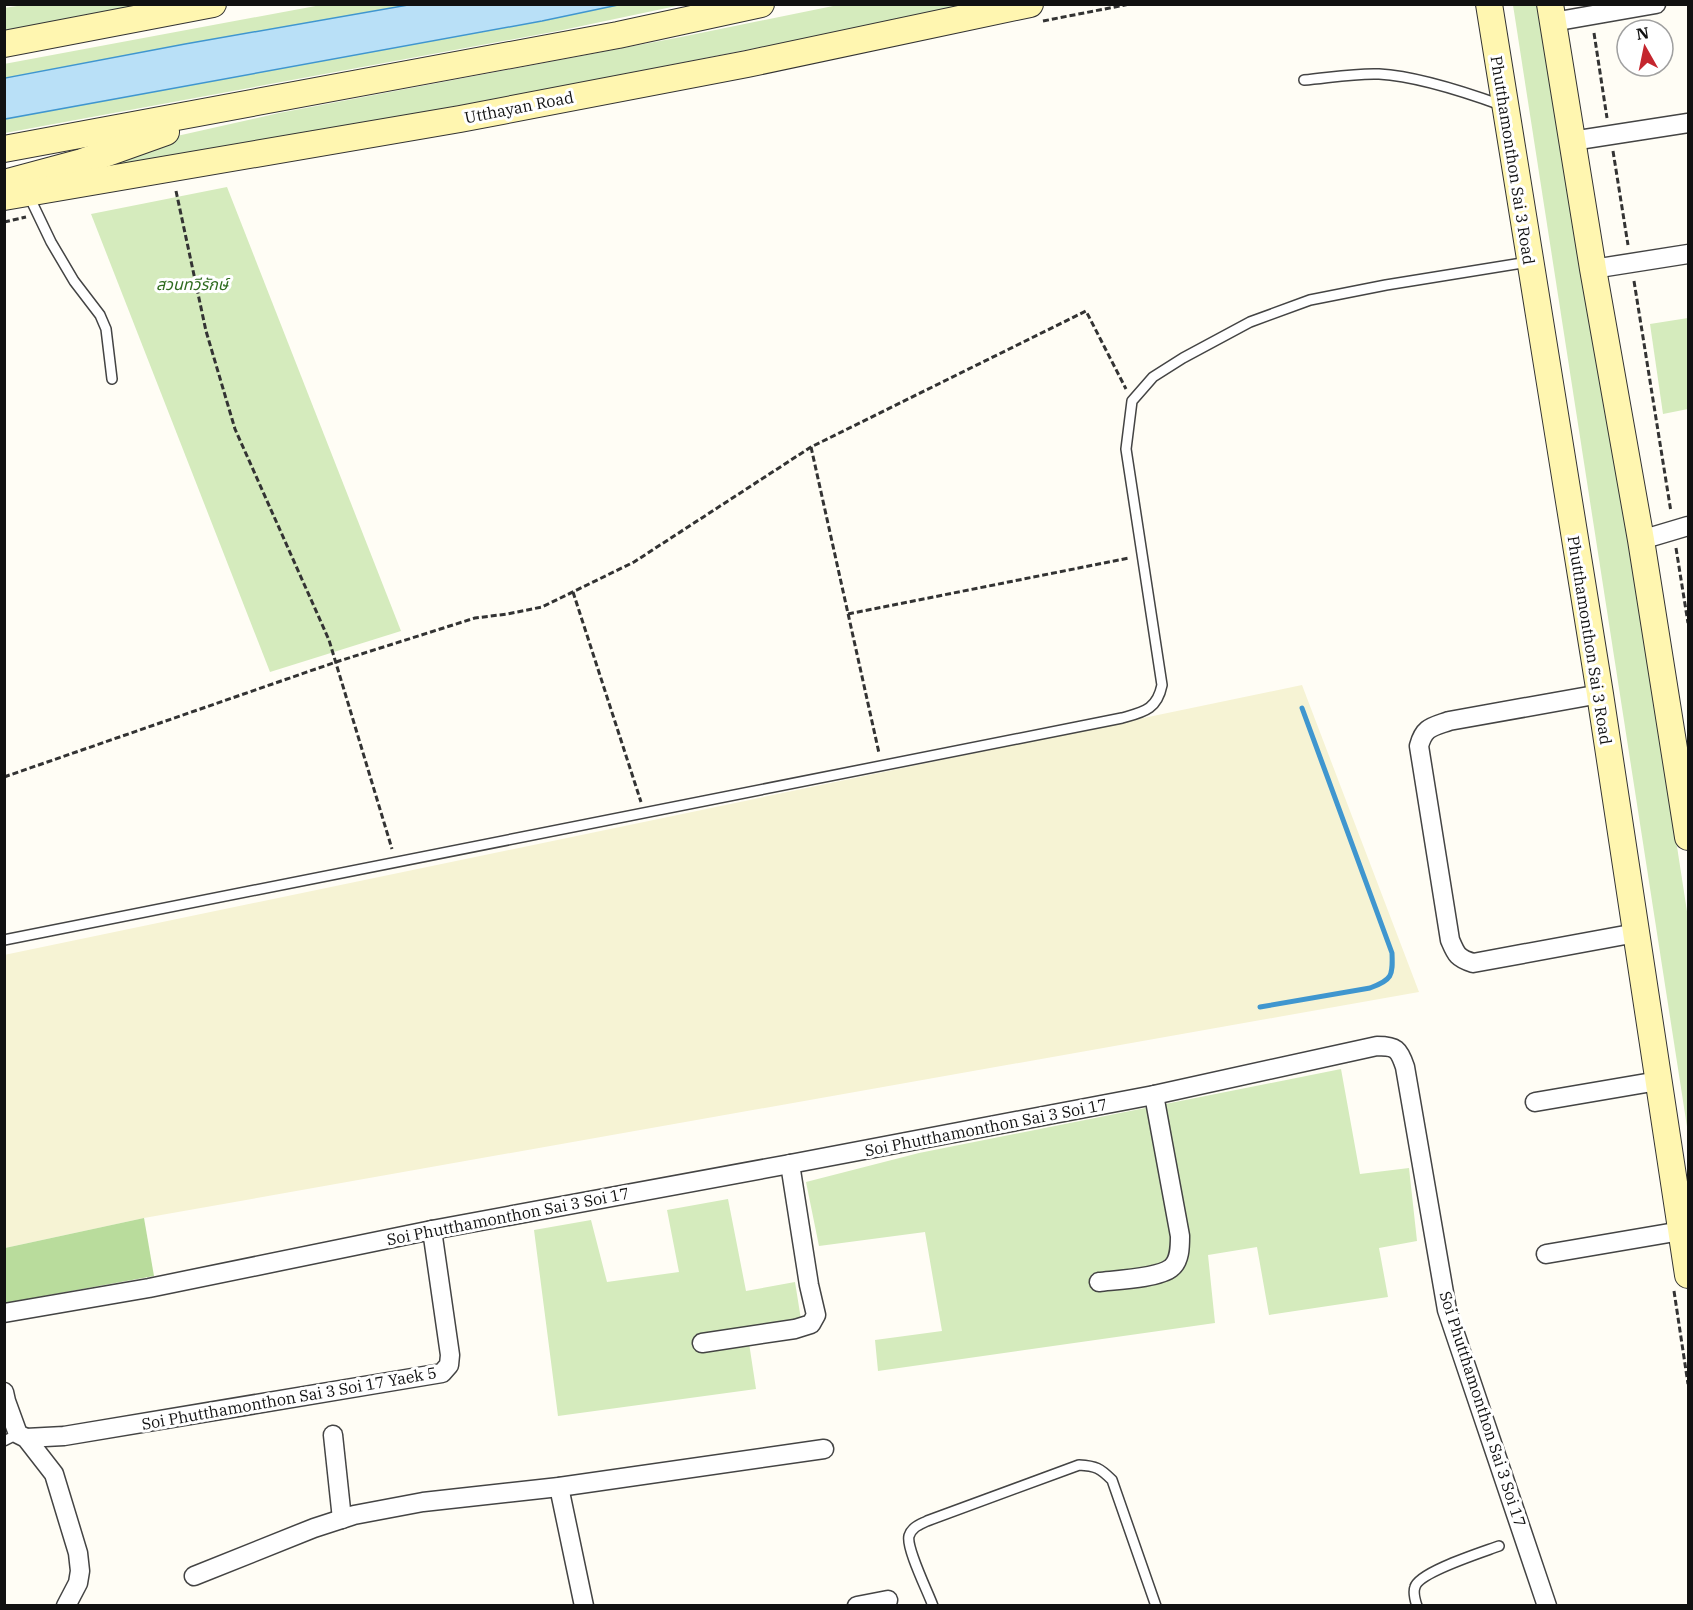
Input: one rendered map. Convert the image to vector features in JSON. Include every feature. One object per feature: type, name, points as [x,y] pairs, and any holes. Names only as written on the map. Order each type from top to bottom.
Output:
[{"type":"main road","points":[[4,44],[213,4]]},
{"type":"main road","points":[[4,149],[618,35],[761,4]]},
{"type":"main road","name":"Utthayan Road","points":[[16,196],[460,119],[747,64],[1030,4]]},
{"type":"main road","points":[[1479,4],[1496,56]]},
{"type":"main road","name":"Phutthamonthon Sai 3 Road","points":[[1489,4],[1600,694],[1689,1275]]},
{"type":"main road","points":[[1551,13],[1593,269],[1683,769],[1689,837]]},
{"type":"main road","points":[[4,183],[82,162],[246,104]]},
{"type":"street","points":[[1551,13],[1591,16],[1656,4]]},
{"type":"street","points":[[1572,141],[1689,123]]},
{"type":"street","points":[[1593,269],[1689,254]]},
{"type":"street","points":[[1641,540],[1681,528]]},
{"type":"street","points":[[1600,694],[1449,721],[1432,726],[1422,735],[1419,746],[1450,940],[1461,959],[1473,963],[1636,933]]},
{"type":"street","name":"Soi Phutthamonthon Sai 3 Soi 17","points":[[4,1313],[149,1288],[432,1230],[1154,1095],[1377,1046],[1389,1046],[1397,1049],[1405,1066],[1447,1310],[1547,1605]]},
{"type":"street","points":[[1535,1102],[1658,1082]]},
{"type":"street","points":[[1099,1282],[1165,1272],[1173,1267],[1178,1256],[1180,1236],[1154,1095]]},
{"type":"street","points":[[702,1343],[795,1329],[811,1324],[816,1315],[809,1285],[790,1164]]},
{"type":"street","name":"Soi Phutthamonthon Sai 3 Soi 17 Yaek 5","points":[[16,1438],[64,1436],[442,1373],[448,1365],[450,1355],[432,1230]]},
{"type":"street","points":[[1546,1254],[1681,1231]]},
{"type":"street","points":[[4,1392],[16,1438],[54,1474],[78,1553],[80,1571],[78,1583],[66,1605]]},
{"type":"street","points":[[333,1435],[342,1519]]},
{"type":"street","points":[[194,1576],[314,1528],[354,1515],[423,1502],[559,1487],[824,1449]]},
{"type":"street","points":[[559,1487],[584,1605]]},
{"type":"street","points":[[857,1605],[888,1600]]},
{"type":"lane","points":[[1304,80],[1376,74],[1405,76],[1504,107]]},
{"type":"lane","points":[[16,196],[51,242],[74,281],[100,315],[106,329],[112,379]]},
{"type":"lane","points":[[4,940],[882,767],[1122,718],[1149,709],[1156,701],[1162,685],[1126,449],[1132,401],[1153,377],[1183,358],[1250,322],[1310,300],[1529,262]]},
{"type":"lane","points":[[933,1605],[910,1548],[909,1538],[914,1528],[927,1521],[1079,1465],[1094,1466],[1112,1480],[1156,1605]]},
{"type":"lane","points":[[1417,1605],[1414,1588],[1419,1580],[1429,1573],[1499,1546]]},
{"type":"path","points":[[1591,16],[1631,263],[1681,528],[1689,623]]},
{"type":"path","points":[[176,189],[206,331],[235,429],[329,640],[395,862]]},
{"type":"path","points":[[4,777],[336,662],[475,618],[543,607],[634,562],[811,447],[1086,311],[1132,401]]},
{"type":"path","points":[[811,447],[882,767]]},
{"type":"path","points":[[848,614],[1142,555]]},
{"type":"path","points":[[573,592],[644,813]]},
{"type":"shaded area","points":[[1302,685],[1419,992],[144,1218],[5,1248],[4,955]]},
{"type":"green space","points":[[30,4],[147,4],[5,33],[4,8]]},
{"type":"green space","points":[[321,5],[408,5],[5,78],[4,64]]},
{"type":"green space","points":[[618,5],[681,5],[558,31],[5,133],[5,119],[542,21]]},
{"type":"green space","points":[[838,5],[973,5],[532,92],[89,173],[168,138],[279,113]]},
{"type":"green space","points":[[1513,5],[1541,5],[1604,372],[1688,918],[1688,1133]]},
{"type":"green space","name":"สวนทวีรักษ์","points":[[227,187],[401,631],[270,672],[91,214]]},
{"type":"green space","points":[[1688,318],[1688,409],[1663,414],[1650,324]]},
{"type":"green space","points":[[1341,1069],[1360,1174],[1409,1168],[1417,1241],[1379,1248],[1388,1297],[1269,1315],[1257,1247],[1208,1255],[1215,1323],[878,1371],[875,1340],[942,1331],[925,1232],[819,1246],[806,1182],[919,1153]]},
{"type":"green space","points":[[728,1199],[746,1291],[795,1282],[803,1332],[749,1343],[756,1389],[558,1416],[534,1230],[591,1220],[607,1282],[679,1272],[667,1210]]},
{"type":"green space","points":[[144,1218],[154,1276],[5,1303],[5,1248]]},
{"type":"water","points":[[408,5],[618,5],[542,21],[5,119],[5,78]]},
{"type":"waterway","points":[[1260,1007],[1370,988],[1387,979],[1392,967],[1392,953],[1302,708]]}]
